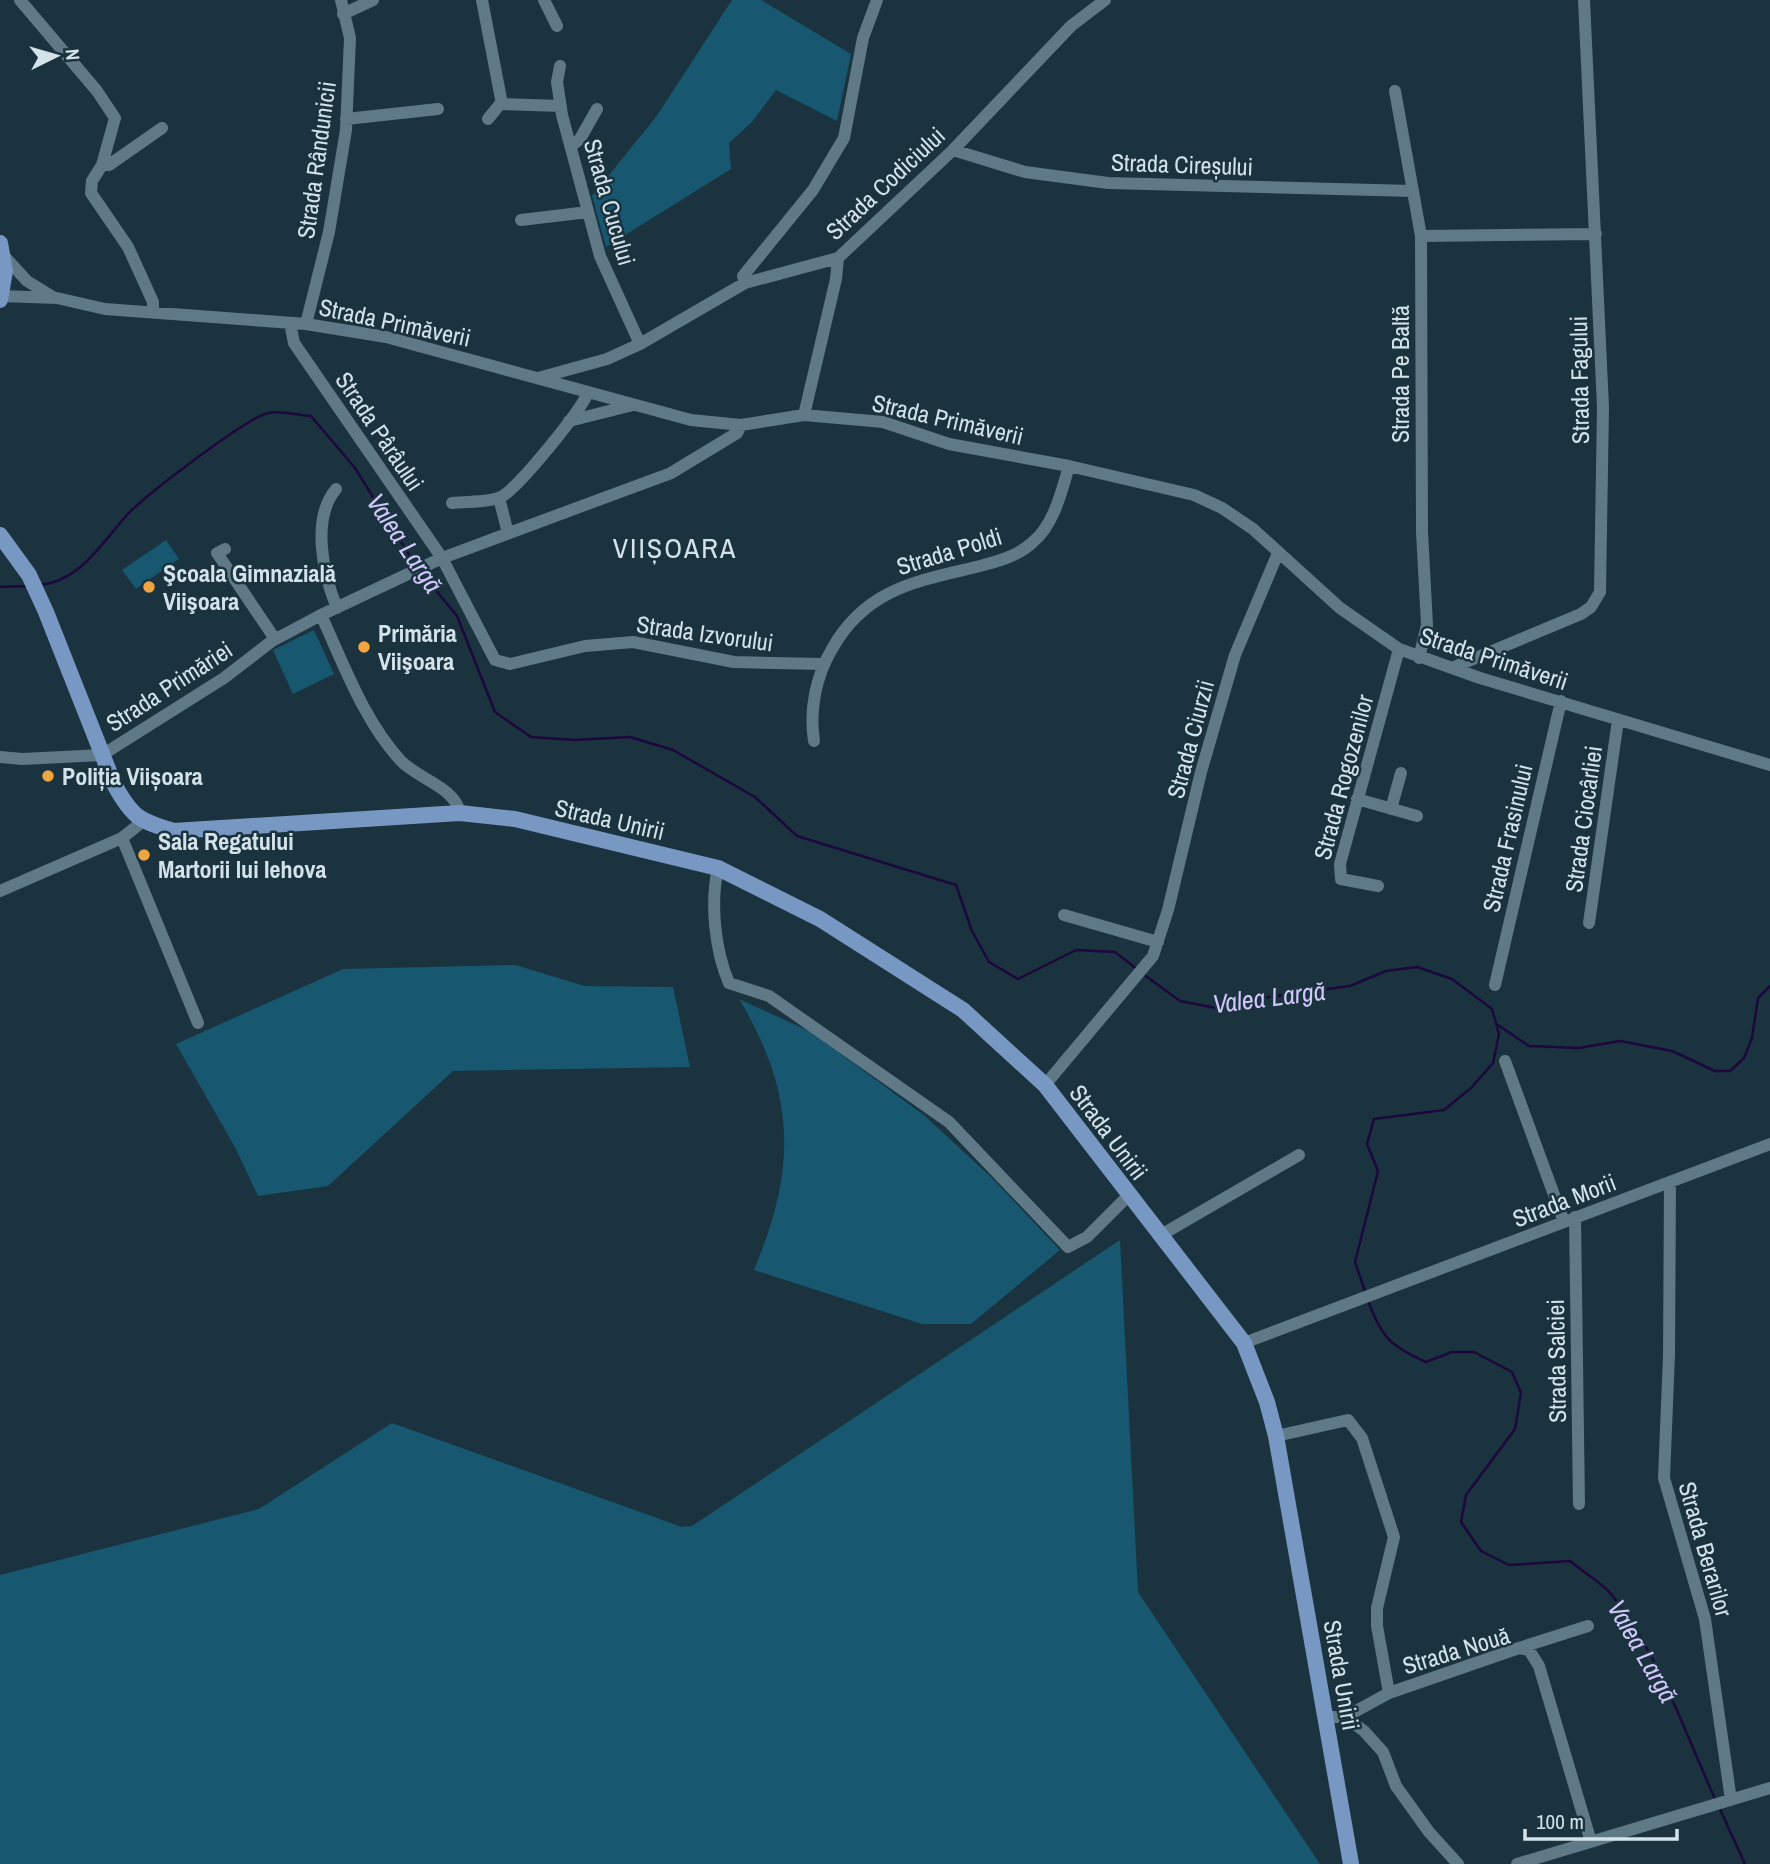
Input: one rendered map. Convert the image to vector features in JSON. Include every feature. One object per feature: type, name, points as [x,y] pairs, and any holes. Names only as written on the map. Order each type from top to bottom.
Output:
[{"type":"main road","points":[[0,298],[2,249]]},
{"type":"main road","points":[[0,535],[29,575],[102,755],[128,810],[142,822]]},
{"type":"main road","name":"Strada Unirii","points":[[142,822],[174,831],[460,813],[515,819],[718,868],[820,919],[963,1010],[1045,1085],[1244,1343],[1267,1402],[1276,1436],[1351,1864]]},
{"type":"street","points":[[20,0],[97,91],[115,118],[102,165],[92,181],[92,193],[128,247],[153,302],[153,311]]},
{"type":"street","name":"Strada Rândunicii","points":[[306,324],[329,232],[346,119],[350,51],[341,0]]},
{"type":"street","points":[[343,14],[373,0]]},
{"type":"street","points":[[482,0],[502,104]]},
{"type":"street","points":[[544,0],[557,26]]},
{"type":"street","points":[[745,283],[743,276],[813,190],[844,138],[863,38],[877,0]]},
{"type":"street","name":"Strada Fagului","points":[[1454,667],[1581,614],[1591,607],[1600,592],[1603,407],[1584,0]]},
{"type":"street","name":"Strada Codiciului","points":[[538,378],[607,359],[640,344],[745,283],[838,258],[953,150],[1071,26],[1102,1]]},
{"type":"street","name":"Strada Cucului","points":[[560,66],[557,82],[561,106],[600,257],[640,344]]},
{"type":"street","name":"Strada Pe Baltă","points":[[1395,91],[1421,236],[1422,531],[1427,625],[1419,658]]},
{"type":"street","points":[[488,119],[496,104],[561,106]]},
{"type":"street","points":[[571,146],[580,139],[597,109]]},
{"type":"street","points":[[346,119],[438,110]]},
{"type":"street","points":[[102,165],[109,165],[162,128]]},
{"type":"street","name":"Strada Cireșului","points":[[953,150],[1044,177],[1108,183],[1413,191]]},
{"type":"street","points":[[521,220],[588,212]]},
{"type":"street","points":[[1421,236],[1596,234]]},
{"type":"street","points":[[2,249],[27,281],[57,298]]},
{"type":"street","points":[[804,415],[836,279],[838,258]]},
{"type":"street","points":[[0,298],[57,298]]},
{"type":"street","name":"Strada Primăverii","points":[[57,298],[105,309],[306,324],[386,337],[691,420],[741,425],[804,415],[883,422],[949,444],[1069,466],[1195,495],[1222,508],[1253,529],[1340,608],[1399,649],[1480,678],[1770,765]]},
{"type":"street","name":"Strada Pârâului","points":[[290,323],[294,343],[437,561]]},
{"type":"street","points":[[452,503],[499,498],[515,484],[568,422],[588,391]]},
{"type":"street","points":[[568,422],[636,405]]},
{"type":"street","name":"Strada Primăriei","points":[[102,755],[225,678],[275,639],[321,615],[437,561],[671,473],[737,433],[741,425]]},
{"type":"street","name":"Strada Poldi","points":[[823,664],[841,633],[860,611],[898,587],[1003,559],[1036,541],[1061,495],[1069,466]]},
{"type":"street","points":[[336,489],[325,504],[323,517],[330,587],[337,608]]},
{"type":"street","points":[[499,498],[508,533]]},
{"type":"street","points":[[225,549],[218,553],[275,639]]},
{"type":"street","name":"Strada Ciurzii","points":[[1045,1085],[1150,961],[1158,942],[1235,655],[1278,553]]},
{"type":"street","name":"Strada Izvorului","points":[[437,561],[495,660],[503,664],[585,646],[633,642],[734,662],[823,664]]},
{"type":"street","points":[[321,615],[384,742],[412,772],[453,797],[460,813]]},
{"type":"street","name":"Strada Rogozenilor","points":[[1378,886],[1346,881],[1339,876],[1357,799],[1399,649]]},
{"type":"street","points":[[814,741],[812,709],[823,664]]},
{"type":"street","name":"Strada Frasinului","points":[[1495,985],[1561,701]]},
{"type":"street","name":"Strada Ciocârliei","points":[[1589,923],[1618,720]]},
{"type":"street","points":[[0,757],[22,759],[102,755]]},
{"type":"street","points":[[1391,809],[1401,773]]},
{"type":"street","points":[[1357,799],[1417,816]]},
{"type":"street","points":[[0,891],[122,838],[142,822]]},
{"type":"street","points":[[122,838],[198,1023]]},
{"type":"street","points":[[718,868],[715,884],[716,921],[729,984],[769,996],[949,1122],[1068,1247],[1087,1237],[1129,1195]]},
{"type":"street","points":[[1064,915],[1158,942]]},
{"type":"street","points":[[1505,1061],[1570,1220]]},
{"type":"street","name":"Strada Morii","points":[[1244,1343],[1770,1144]]},
{"type":"street","points":[[1161,1235],[1299,1155]]},
{"type":"street","name":"Strada Berarilor","points":[[1670,1182],[1669,1355],[1664,1478],[1705,1619],[1722,1803]]},
{"type":"street","name":"Strada Salciei","points":[[1570,1220],[1579,1504]]},
{"type":"street","points":[[1276,1436],[1349,1420],[1362,1438],[1394,1537],[1377,1608],[1377,1626],[1389,1693]]},
{"type":"street","points":[[1519,1648],[1588,1626]]},
{"type":"street","name":"Strada Nouă","points":[[1326,1717],[1345,1717],[1389,1693],[1519,1648],[1529,1650],[1539,1666],[1591,1842]]},
{"type":"street","points":[[1345,1717],[1364,1731],[1383,1752],[1396,1786],[1429,1832],[1458,1864]]},
{"type":"street","points":[[1517,1864],[1770,1788]]},
{"type":"shaded area","points":[[732,0],[761,0],[851,54],[837,121],[776,90],[752,122],[729,143],[731,169],[606,247],[592,196],[656,117]]},
{"type":"shaded area","points":[[166,540],[179,559],[136,589],[122,570]]},
{"type":"shaded area","points":[[314,630],[334,674],[293,694],[273,650]]},
{"type":"shaded area","points":[[515,965],[585,986],[673,987],[690,1067],[453,1071],[328,1186],[258,1196],[236,1149],[176,1044],[343,969]]},
{"type":"shaded area","points":[[739,999],[811,1032],[925,1116],[992,1178],[1060,1250],[971,1324],[922,1324],[754,1270],[778,1198],[784,1132],[780,1100],[771,1067],[758,1034]]},
{"type":"shaded area","points":[[1120,1240],[1138,1592],[1320,1864],[0,1864],[0,1575],[259,1509],[392,1423],[682,1527],[692,1526]]},
{"type":"waterway","name":"Valea Largă","points":[[39,585],[67,577],[78,569],[128,514],[154,491],[239,428],[272,412],[311,416],[355,468],[416,566]]},
{"type":"waterway","name":"Valea Largă","points":[[420,571],[457,616],[495,712],[531,737],[575,740],[630,737],[673,750],[755,797],[797,836],[956,885],[972,931],[989,962],[1018,979],[1076,950],[1115,952],[1138,970]]},
{"type":"waterway","name":"Valea Largă","points":[[0,587],[29,586]]},
{"type":"waterway","name":"Valea Largă","points":[[1143,974],[1180,1001],[1216,1008],[1269,997],[1350,986],[1386,971],[1417,967],[1452,979],[1492,1009],[1499,1034],[1493,1063],[1471,1088],[1444,1110],[1374,1119],[1367,1144],[1378,1171],[1355,1262],[1366,1294]]},
{"type":"waterway","points":[[1498,1025],[1529,1046],[1579,1048],[1620,1041],[1672,1051],[1715,1071],[1730,1071],[1744,1058],[1752,1038],[1758,998],[1770,986]]},
{"type":"waterway","name":"Valea Largă","points":[[1368,1300],[1383,1332],[1404,1351],[1426,1362],[1452,1352],[1474,1352],[1512,1372],[1521,1393],[1515,1429],[1466,1495],[1461,1522],[1481,1551],[1509,1565],[1570,1561],[1612,1595],[1629,1618],[1658,1669],[1716,1801]]},
{"type":"waterway","name":"Valea Largă","points":[[1719,1807],[1745,1864]]},
{"type":"place","name":"Şcoala Gimnazială Viişoara","points":[[149,587]]},
{"type":"place","name":"Primăria Viişoara","points":[[364,647]]},
{"type":"place","name":"Poliția Viișoara","points":[[48,776]]},
{"type":"place","name":"Sala Regatului Martorii lui Iehova","points":[[144,855]]},
{"type":"district","name":"VIIȘOARA","points":[[675,548]]}]
